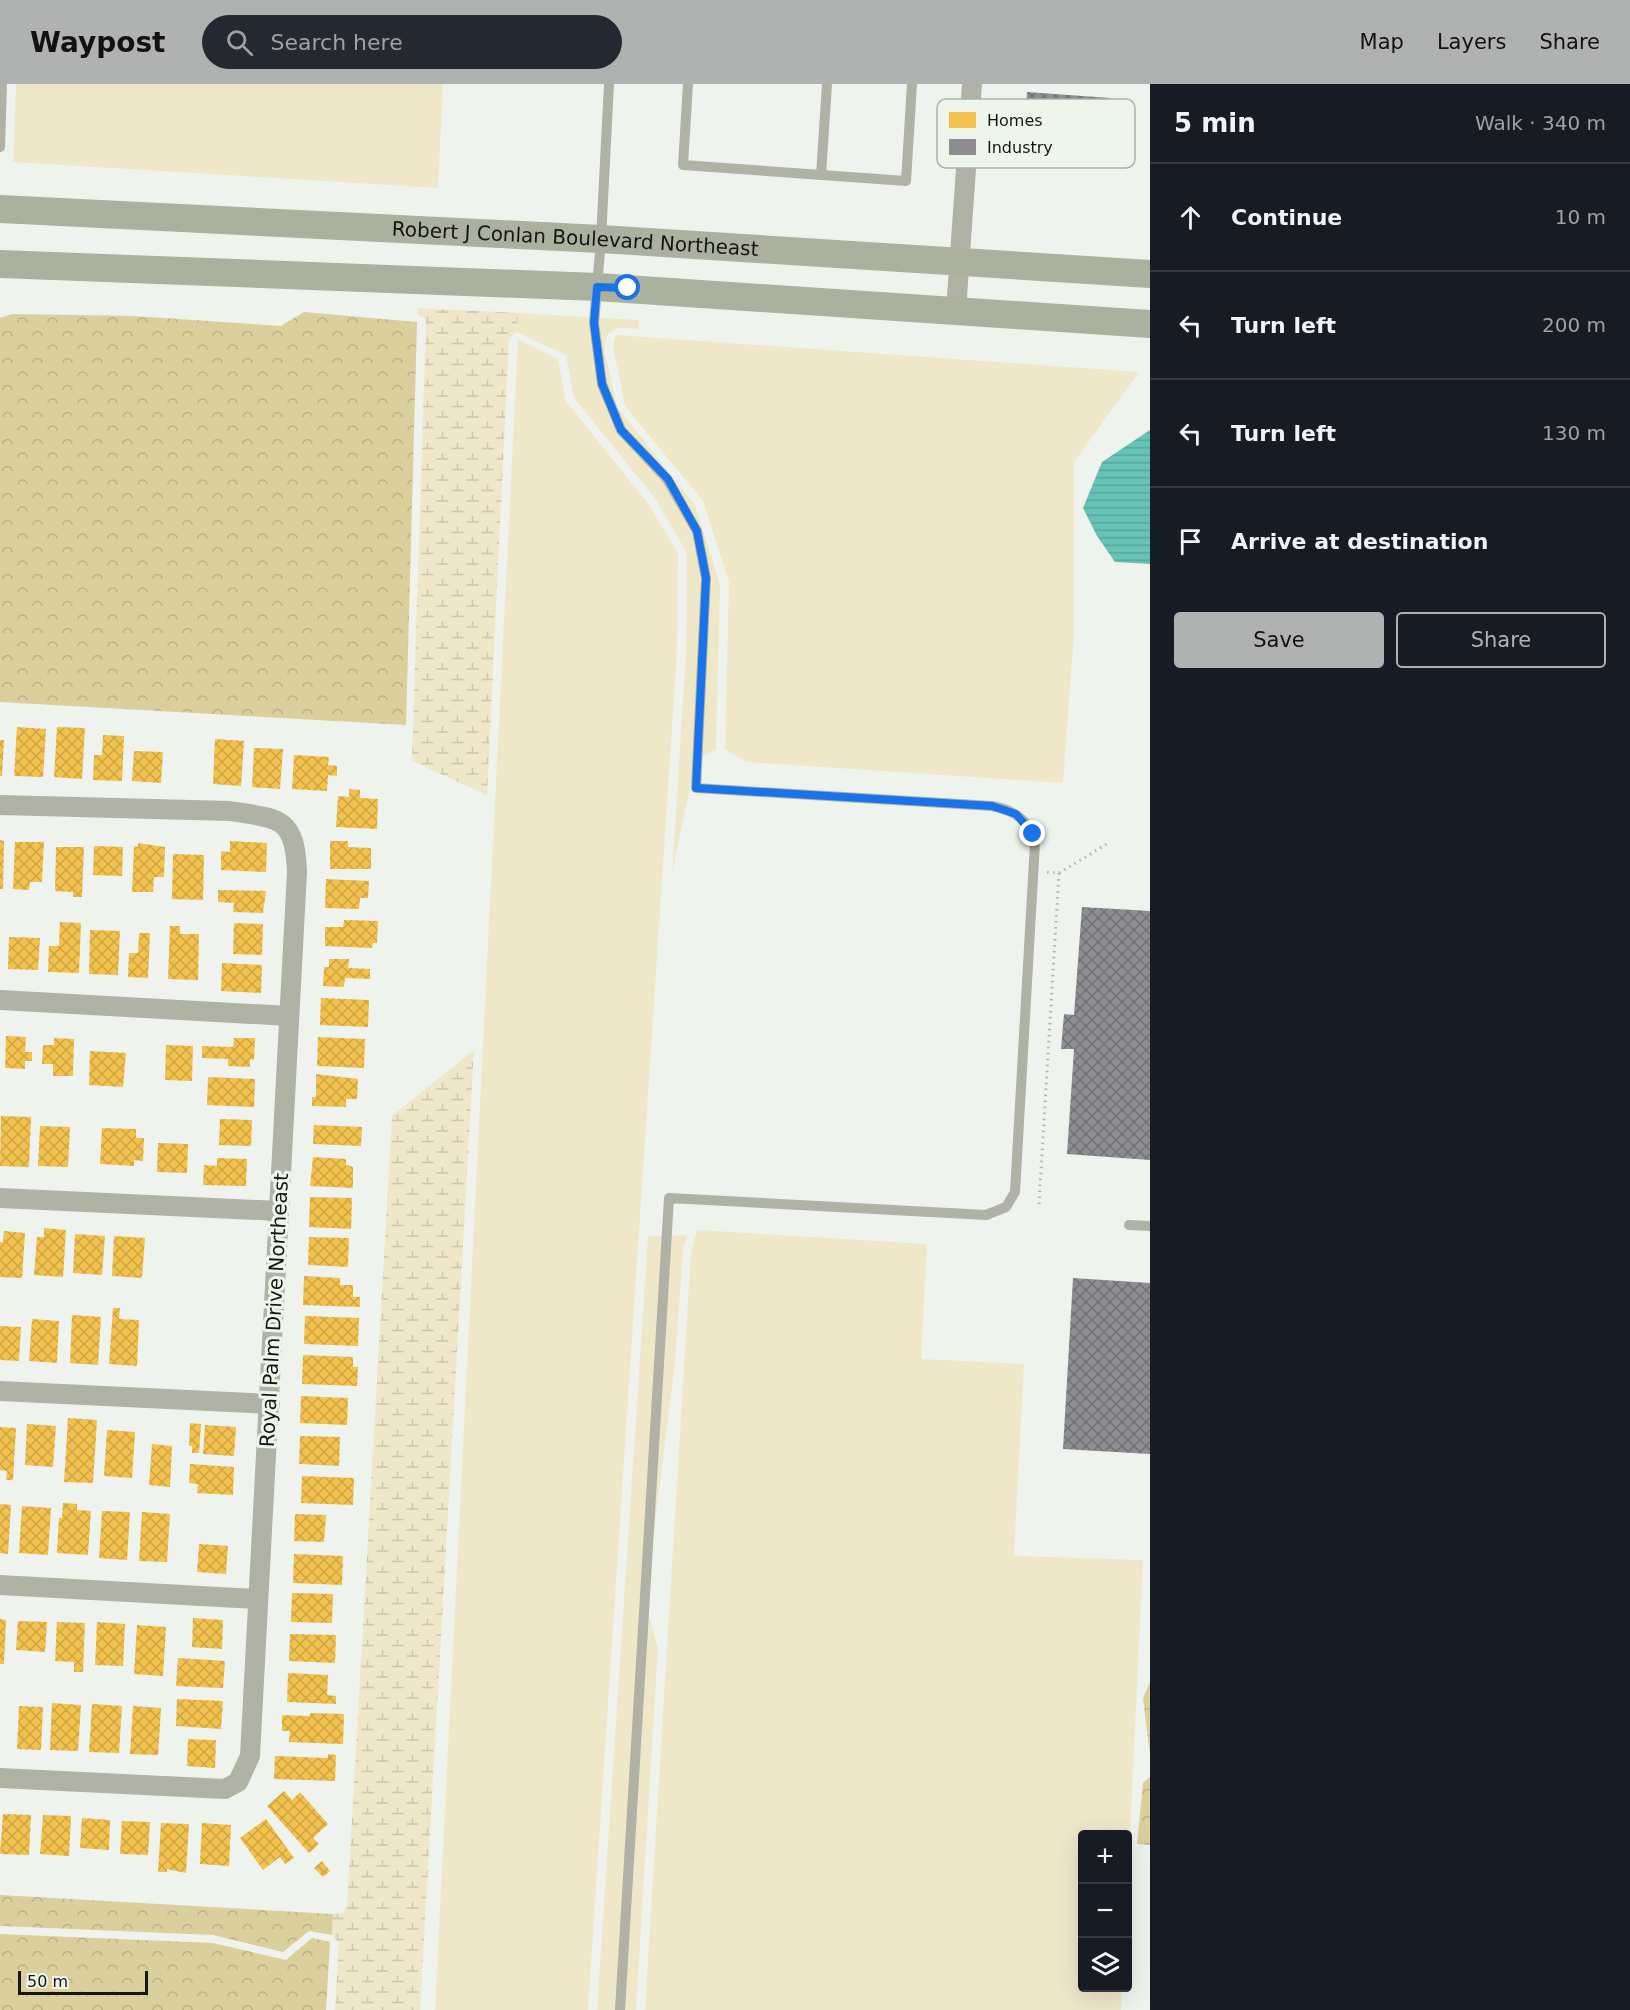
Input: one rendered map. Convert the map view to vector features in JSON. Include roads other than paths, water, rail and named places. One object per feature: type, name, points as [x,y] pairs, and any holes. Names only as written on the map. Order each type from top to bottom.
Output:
[{"type":"main road","name":"Robert J Conlan Boulevard Northeast","points":[[0,209],[602,239],[1150,274]]},
{"type":"main road","points":[[0,264],[597,287],[1150,324]]},
{"type":"street","points":[[971,99],[972,84]]},
{"type":"street","points":[[956,311],[967,168]]},
{"type":"street","name":"Royal Palm Drive Northeast","points":[[0,805],[230,811],[266,817],[283,824],[294,835],[297,872],[250,1756],[238,1782],[225,1789],[201,1790],[0,1778]]},
{"type":"street","points":[[0,1000],[289,1016]]},
{"type":"street","points":[[0,1198],[279,1211]]},
{"type":"street","points":[[0,1391],[270,1404]]},
{"type":"street","points":[[0,1585],[258,1599]]},
{"type":"lane","points":[[0,147],[2,84]]},
{"type":"lane","points":[[609,84],[602,239],[594,323],[602,384],[621,430],[668,479],[697,531],[706,578],[696,788],[1005,808],[1023,820],[1033,834],[1034,871],[1015,1192],[1006,1207],[986,1215],[669,1198],[620,2010]]},
{"type":"lane","points":[[688,84],[683,165],[906,182],[912,84]]},
{"type":"lane","points":[[821,175],[827,84]]},
{"type":"lane","points":[[1129,1225],[1150,1226]]},
{"type":"water","points":[[1150,430],[1150,564],[1115,562],[1097,536],[1083,508],[1102,462]]}]
